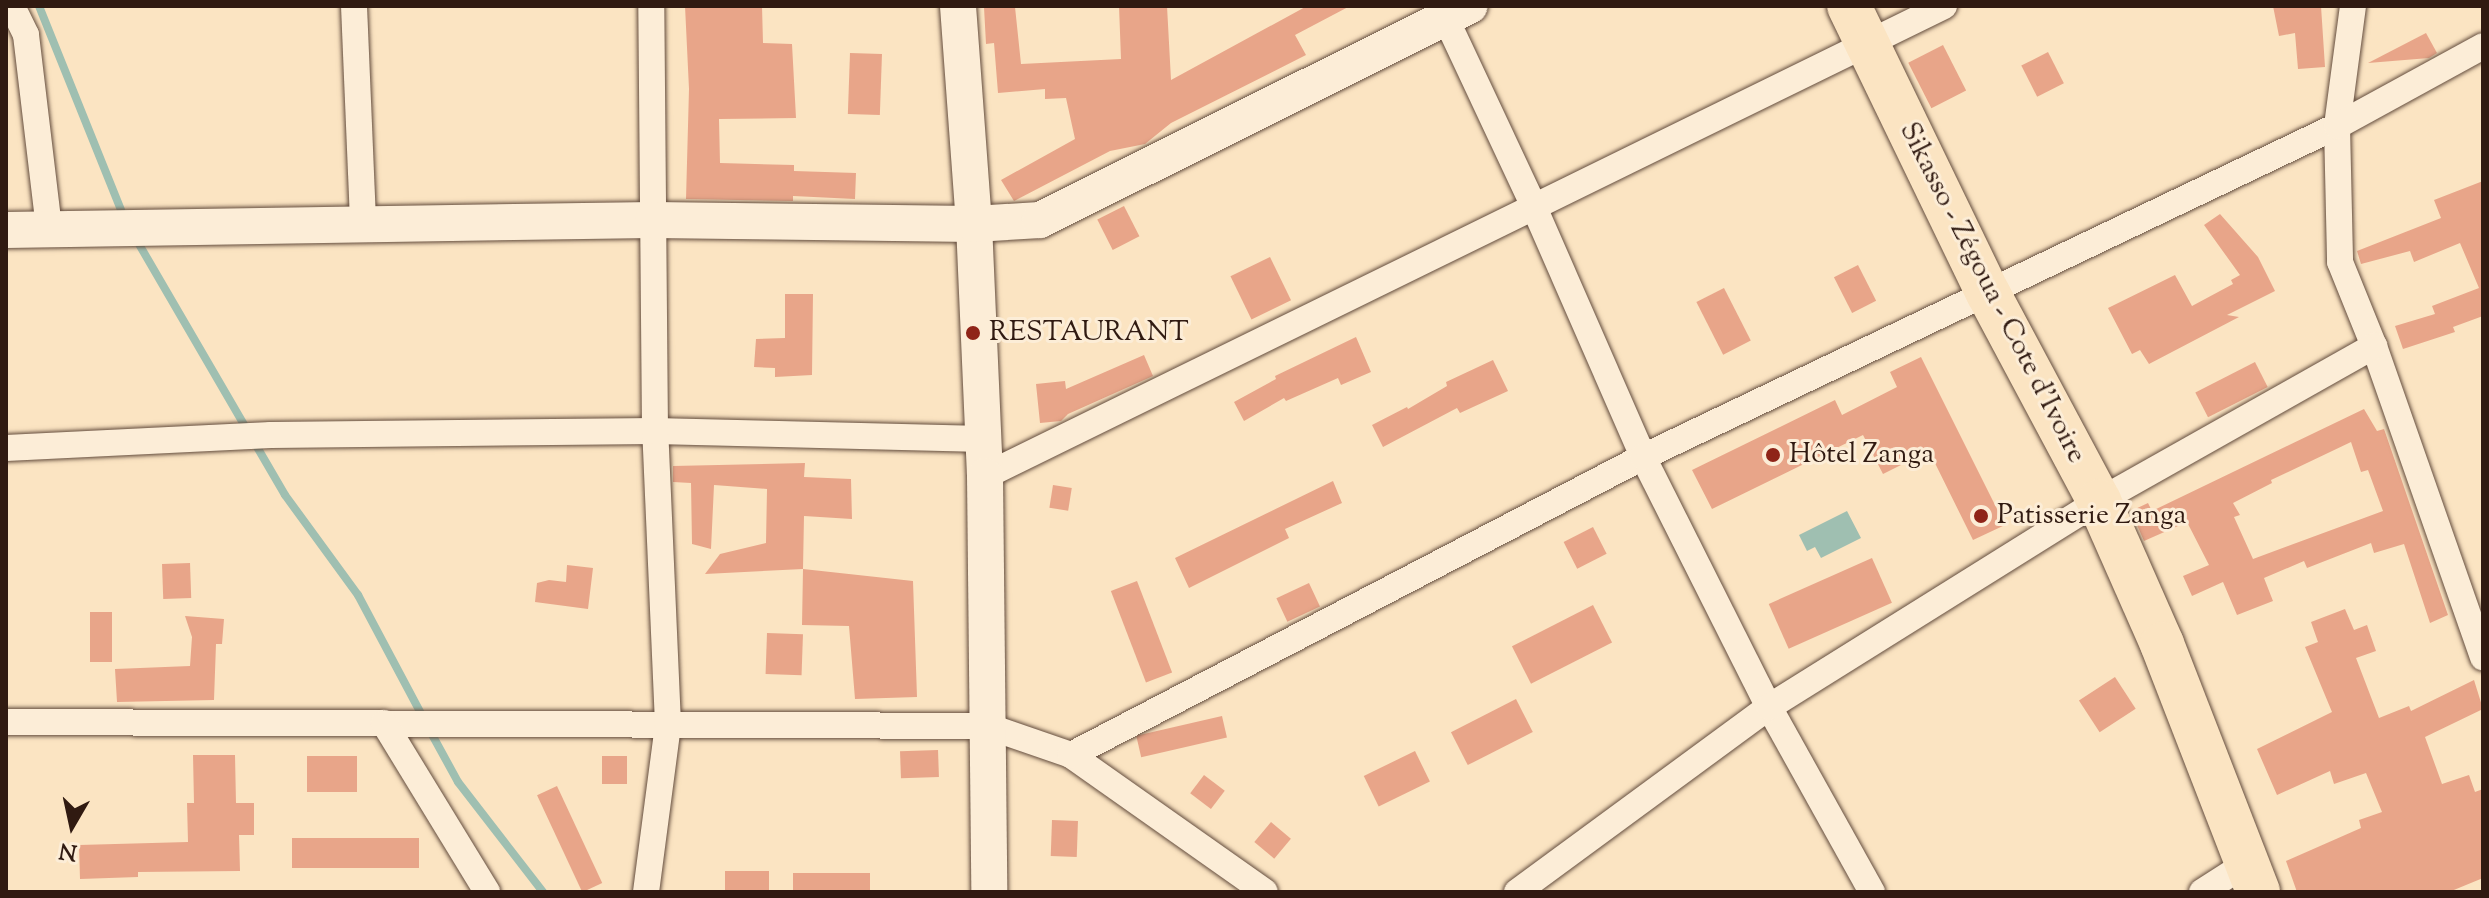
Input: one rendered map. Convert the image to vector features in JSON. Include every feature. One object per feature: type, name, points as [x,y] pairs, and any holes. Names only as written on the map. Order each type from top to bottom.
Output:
[{"type":"highway","name":"Sikasso - Zégoua - Cote d'Ivoire","points":[[1858,24],[1988,293],[2099,501],[2162,644],[2253,877]]},
{"type":"street","points":[[12,6],[26,35],[49,229]]},
{"type":"street","points":[[354,6],[363,224]]},
{"type":"street","points":[[646,892],[668,724],[655,431],[651,6]]},
{"type":"street","points":[[958,6],[974,224],[984,439],[989,892]]},
{"type":"street","points":[[985,476],[1534,207],[1858,24],[1944,6]]},
{"type":"street","points":[[2353,6],[2337,126],[2340,262],[2374,346],[2483,657]]},
{"type":"street","points":[[6,230],[653,220],[974,224],[1040,220],[1451,10],[1643,457],[1769,707],[1872,892]]},
{"type":"street","points":[[1071,755],[1643,457],[2337,126],[2483,46]]},
{"type":"street","points":[[1517,892],[1769,707],[2099,501],[2374,346]]},
{"type":"street","points":[[6,448],[271,435],[655,431],[984,439]]},
{"type":"street","points":[[6,722],[987,726],[1071,755],[1265,892]]},
{"type":"street","points":[[384,723],[487,892]]},
{"type":"street","points":[[2202,892],[2253,877]]},
{"type":"shaded area","points":[[1847,511],[1861,538],[1821,558],[1815,547],[1807,551],[1799,535]]},
{"type":"building","points":[[685,6],[762,6],[763,43],[792,44],[796,118],[719,119],[720,163],[794,165],[794,171],[856,173],[855,199],[793,196],[793,201],[686,199],[689,89]]},
{"type":"building","points":[[1119,6],[1167,6],[1171,80],[1307,6],[1350,6],[1295,35],[1306,55],[1171,123],[1145,144],[1110,151],[1014,201],[1001,180],[1075,139],[1066,98],[1045,99],[1045,89],[998,93],[994,43],[986,44],[984,7],[1015,7],[1021,64],[1121,59]]},
{"type":"building","points":[[2273,6],[2321,6],[2325,67],[2298,69],[2295,33],[2279,36]]},
{"type":"building","points":[[2426,33],[2437,53],[2429,58],[2368,63]]},
{"type":"building","points":[[1943,45],[1966,90],[1931,108],[1908,63]]},
{"type":"building","points":[[2048,52],[2064,83],[2037,97],[2021,66]]},
{"type":"building","points":[[850,53],[882,54],[880,115],[848,114]]},
{"type":"building","points":[[2483,181],[2483,316],[2453,327],[2455,332],[2403,349],[2395,326],[2435,314],[2432,306],[2479,288],[2460,243],[2414,262],[2410,251],[2361,264],[2357,251],[2441,218],[2434,200]]},
{"type":"building","points":[[1124,206],[1139,236],[1113,250],[1097,220]]},
{"type":"building","points":[[2220,214],[2258,257],[2275,291],[2227,315],[2239,317],[2149,364],[2140,350],[2132,354],[2108,308],[2175,275],[2192,306],[2233,284],[2231,280],[2240,275],[2204,225]]},
{"type":"building","points":[[1270,257],[1291,300],[1251,319],[1230,276]]},
{"type":"building","points":[[1858,265],[1876,301],[1852,313],[1834,277]]},
{"type":"building","points":[[1724,288],[1751,341],[1723,355],[1696,302]]},
{"type":"building","points":[[785,294],[813,294],[812,375],[775,377],[775,368],[754,367],[756,339],[785,338]]},
{"type":"building","points":[[1356,337],[1371,372],[1341,385],[1338,378],[1286,401],[1284,398],[1244,421],[1234,402],[1276,379],[1275,376]]},
{"type":"building","points":[[1144,355],[1153,376],[1068,414],[1061,421],[1040,423],[1036,384],[1065,381],[1066,389]]},
{"type":"building","points":[[1921,357],[2005,525],[1973,540],[1929,451],[1883,474],[1863,435],[1712,509],[1692,470],[1835,400],[1842,415],[1897,387],[1890,372]]},
{"type":"building","points":[[1493,360],[1508,391],[1460,413],[1457,408],[1383,447],[1372,425],[1408,409],[1447,386],[1446,382]]},
{"type":"building","points":[[2255,362],[2268,387],[2208,417],[2195,392]]},
{"type":"building","points":[[2364,409],[2377,431],[2384,429],[2448,615],[2430,623],[2404,544],[2374,553],[2371,543],[2307,568],[2304,561],[2264,578],[2273,601],[2237,615],[2223,582],[2192,596],[2183,576],[2209,565],[2187,522],[2144,541],[2131,511],[2148,503],[2152,511]],"holes":[[[2351,442],[2361,472],[2368,470],[2383,511],[2253,559],[2234,517],[2240,515],[2233,503],[2272,483],[2271,480]]]},
{"type":"building","points":[[805,463],[804,477],[851,479],[852,519],[804,516],[803,569],[705,574],[720,554],[766,543],[767,489],[714,485],[711,549],[692,544],[691,483],[673,482],[673,466]]},
{"type":"building","points":[[1333,481],[1342,503],[1285,529],[1289,538],[1189,588],[1175,558]]},
{"type":"building","points":[[1053,485],[1072,488],[1068,511],[1049,508]]},
{"type":"building","points":[[1593,527],[1607,554],[1577,569],[1564,542]]},
{"type":"building","points":[[1872,558],[1892,603],[1789,649],[1769,604]]},
{"type":"building","points":[[190,563],[191,598],[163,599],[162,564]]},
{"type":"building","points":[[567,565],[593,568],[588,609],[535,602],[537,583],[549,580],[566,582]]},
{"type":"building","points":[[803,569],[913,581],[917,697],[855,699],[849,626],[802,625]]},
{"type":"building","points":[[1137,581],[1172,672],[1146,683],[1111,591]]},
{"type":"building","points":[[1309,583],[1320,607],[1287,622],[1276,598]]},
{"type":"building","points":[[1593,605],[1612,642],[1531,684],[1512,646]]},
{"type":"building","points":[[2345,609],[2354,630],[2367,625],[2376,651],[2356,658],[2379,718],[2409,706],[2411,711],[2474,680],[2483,709],[2425,737],[2442,784],[2469,775],[2475,792],[2483,789],[2483,878],[2449,892],[2297,892],[2286,861],[2361,828],[2359,820],[2382,812],[2366,773],[2334,784],[2330,771],[2277,795],[2257,749],[2332,712],[2305,647],[2318,642],[2311,622]]},
{"type":"building","points":[[90,612],[112,612],[112,662],[90,662]]},
{"type":"building","points":[[185,616],[224,619],[222,644],[216,644],[214,700],[117,702],[115,669],[190,666],[192,637]]},
{"type":"building","points":[[767,633],[803,634],[802,675],[766,674]]},
{"type":"building","points":[[2115,677],[2136,709],[2100,732],[2079,700]]},
{"type":"building","points":[[1516,699],[1533,732],[1468,765],[1451,732]]},
{"type":"building","points":[[1222,716],[1227,737],[1141,757],[1136,736]]},
{"type":"building","points":[[938,750],[939,777],[901,778],[900,751]]},
{"type":"building","points":[[1415,751],[1430,782],[1379,807],[1364,776]]},
{"type":"building","points":[[193,755],[235,755],[236,803],[254,803],[254,835],[239,835],[240,871],[138,872],[138,877],[80,879],[79,845],[188,842],[187,803],[194,803]]},
{"type":"building","points":[[307,756],[357,756],[357,792],[307,792]]},
{"type":"building","points":[[602,756],[627,756],[627,784],[602,784]]},
{"type":"building","points":[[1204,775],[1225,791],[1211,809],[1190,793]]},
{"type":"building","points":[[557,786],[602,883],[582,892],[537,795]]},
{"type":"building","points":[[1052,820],[1078,821],[1077,857],[1051,856]]},
{"type":"building","points":[[1271,822],[1291,839],[1274,859],[1254,842]]},
{"type":"building","points":[[292,838],[419,838],[419,868],[292,868]]},
{"type":"building","points":[[725,871],[769,871],[769,892],[725,892]]},
{"type":"building","points":[[793,873],[870,873],[870,892],[793,892]]},
{"type":"waterway","points":[[39,6],[125,220]]},
{"type":"waterway","points":[[136,239],[285,495],[358,595],[423,717]]},
{"type":"waterway","points":[[429,729],[458,782],[543,892]]},
{"type":"place","name":"RESTAURANT","points":[[973,333]]},
{"type":"place","name":"Hôtel Zanga","points":[[1773,455]]},
{"type":"place","name":"Patisserie Zanga","points":[[1981,516]]}]
